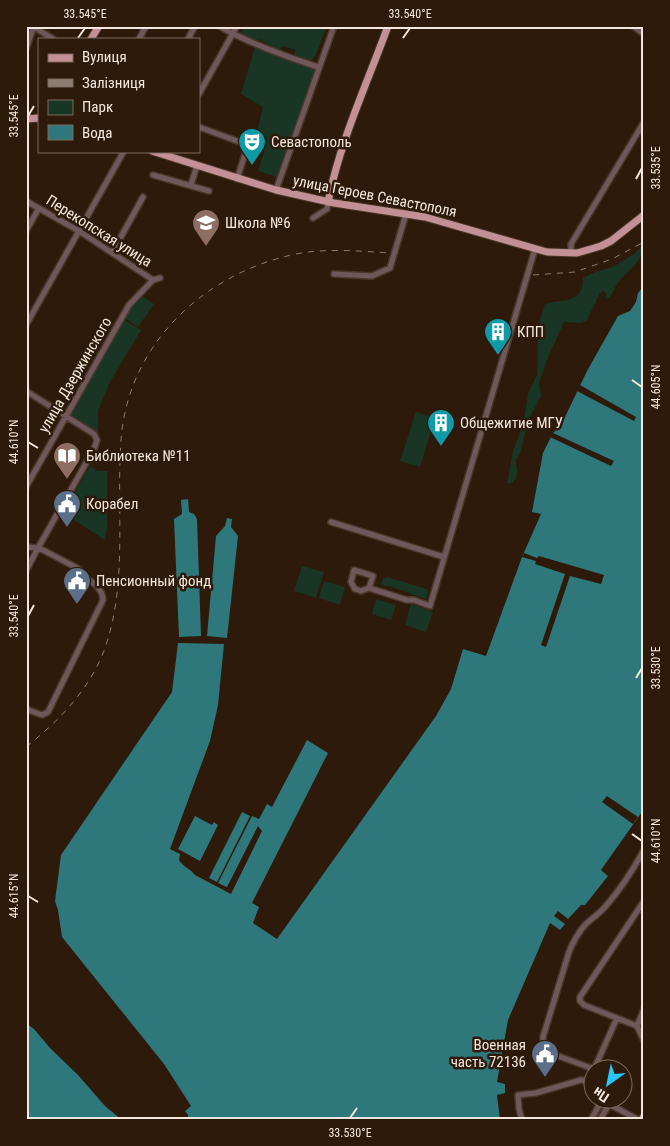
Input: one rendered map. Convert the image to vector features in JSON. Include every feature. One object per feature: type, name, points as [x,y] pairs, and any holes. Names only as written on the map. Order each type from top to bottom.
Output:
[{"type":"main road","points":[[93,38],[99,26]]},
{"type":"main road","points":[[328,202],[341,151],[388,26]]},
{"type":"main road","name":"улица Героев Севастополя","points":[[155,152],[236,179],[276,190],[328,202],[406,214],[457,226],[547,252],[571,253],[589,250],[611,241],[644,215]]},
{"type":"main road","points":[[640,1120],[644,1116]]},
{"type":"street","points":[[140,38],[146,26]]},
{"type":"street","points":[[189,38],[195,26]]},
{"type":"street","points":[[219,26],[232,34],[282,56],[318,67]]},
{"type":"street","points":[[200,92],[237,26]]},
{"type":"street","points":[[276,190],[334,26]]},
{"type":"street","points":[[633,26],[644,34]]},
{"type":"street","points":[[26,49],[34,27],[51,38]]},
{"type":"street","points":[[571,253],[571,244],[644,122]]},
{"type":"street","points":[[200,127],[248,145],[236,179]]},
{"type":"street","points":[[26,325],[123,152]]},
{"type":"street","points":[[191,185],[196,165]]},
{"type":"street","points":[[153,175],[209,191]]},
{"type":"street","points":[[112,253],[143,198]]},
{"type":"street","name":"Перекопская улица","points":[[26,201],[79,231],[153,280],[160,278]]},
{"type":"street","points":[[313,218],[327,209],[328,202]]},
{"type":"street","points":[[26,231],[39,208]]},
{"type":"street","points":[[334,274],[372,276],[390,268],[406,214]]},
{"type":"street","points":[[369,588],[372,576],[354,570],[350,582],[361,591],[369,588],[430,606],[535,249]]},
{"type":"street","name":"улица Дзержинского","points":[[26,487],[129,305],[153,280]]},
{"type":"street","points":[[26,391],[94,434],[97,443],[26,571]]},
{"type":"street","points":[[331,522],[444,557]]},
{"type":"street","points":[[26,547],[38,548],[79,569]]},
{"type":"street","points":[[26,709],[42,716],[48,712],[103,600],[99,587],[86,578],[82,578],[73,590]]},
{"type":"street","points":[[617,1018],[595,1067],[591,1068],[550,1053],[543,1047],[543,1037],[569,952],[580,931],[604,908],[617,892],[644,850]]},
{"type":"street","points":[[644,901],[580,997],[580,1001],[584,1005],[637,1026],[644,1041]]},
{"type":"street","points":[[637,1026],[644,1009]]},
{"type":"street","points":[[522,1120],[518,1096],[582,1080]]},
{"type":"street","points":[[600,1120],[609,1104],[640,1120]]},
{"type":"street","points":[[591,1120],[597,1108]]},
{"type":"green space","points":[[244,26],[327,26],[315,56],[310,62],[294,56],[296,50],[282,46],[280,51],[259,39],[254,42],[240,35]]},
{"type":"green space","points":[[255,47],[315,68],[277,177],[258,171],[268,138],[256,135],[263,107],[241,94]]},
{"type":"green space","points":[[644,244],[638,261],[617,284],[610,296],[606,300],[606,293],[603,291],[600,293],[587,320],[581,323],[564,322],[539,383],[541,396],[527,423],[521,451],[516,460],[518,474],[512,483],[507,484],[513,451],[524,422],[528,393],[537,375],[538,327],[545,304],[575,297],[582,287],[583,278],[595,272],[613,267],[634,254]]},
{"type":"green space","points":[[140,295],[154,304],[138,327],[125,318]]},
{"type":"green space","points":[[124,320],[141,330],[109,384],[98,411],[98,435],[67,416]]},
{"type":"green space","points":[[416,412],[435,418],[420,467],[400,461]]},
{"type":"green space","points":[[90,466],[98,471],[107,471],[107,528],[105,540],[63,513]]},
{"type":"green space","points":[[302,566],[324,572],[316,598],[294,591]]},
{"type":"green space","points":[[387,577],[426,589],[428,592],[426,599],[381,585],[383,579]]},
{"type":"green space","points":[[324,581],[345,587],[340,605],[319,598]]},
{"type":"green space","points":[[376,599],[396,605],[391,620],[372,614]]},
{"type":"green space","points":[[411,604],[433,612],[426,632],[405,625]]},
{"type":"water","points":[[644,286],[644,809],[601,870],[608,876],[585,905],[581,905],[568,919],[558,911],[554,916],[565,924],[560,930],[550,923],[508,1020],[497,1082],[505,1084],[505,1093],[497,1095],[500,1120],[188,1120],[188,1115],[185,1111],[191,1106],[164,1064],[62,937],[55,901],[61,855],[172,692],[178,643],[224,644],[218,705],[210,741],[170,849],[180,854],[179,860],[195,875],[231,894],[262,831],[258,826],[227,887],[218,883],[252,816],[259,819],[267,804],[272,807],[307,740],[328,753],[252,903],[259,907],[253,923],[277,939],[436,716],[451,689],[463,649],[486,656],[522,557],[541,514],[532,512],[543,453],[553,433],[559,428],[587,371],[618,316],[630,311],[636,302],[638,293]]},
{"type":"water","points":[[188,499],[189,512],[194,514],[197,519],[201,636],[179,637],[174,519],[182,514],[181,500]]},
{"type":"water","points":[[227,518],[232,519],[231,527],[238,536],[227,638],[207,636],[216,536],[225,526]]},
{"type":"water","points":[[242,812],[250,816],[217,882],[209,878]]},
{"type":"water","points":[[195,816],[212,825],[214,822],[218,825],[200,861],[178,849]]},
{"type":"water","points":[[26,1023],[78,1075],[105,1106],[122,1120],[26,1120]]},
{"type":"pier","points":[[580,385],[636,417],[634,421],[577,391]]},
{"type":"pier","points":[[553,433],[614,461],[611,466],[550,437]]},
{"type":"pier","points":[[524,553],[604,575],[601,584],[570,576],[546,647],[541,645],[565,574],[535,564],[536,561],[522,557]]},
{"type":"pier","points":[[607,796],[638,817],[633,824],[602,802]]},
{"type":"railway","points":[[533,275],[575,272],[612,259],[644,242]]},
{"type":"railway","points":[[26,747],[51,726],[73,703],[91,677],[105,648],[112,623],[119,571],[121,441],[126,406],[138,374],[155,345],[176,319],[202,296],[231,278],[262,264],[296,254],[319,251],[390,253]]},
{"type":"place","name":"Севастополь","points":[[252,166]]},
{"type":"place","name":"Школа №6","points":[[206,247]]},
{"type":"place","name":"КПП","points":[[498,356]]},
{"type":"place","name":"Общежитие МГУ","points":[[441,447]]},
{"type":"place","name":"Библиотека №11","points":[[67,480]]},
{"type":"place","name":"Корабел","points":[[67,528]]},
{"type":"place","name":"Пенсионный фонд","points":[[77,605]]},
{"type":"place","name":"Военная часть 72136","points":[[545,1078]]}]
